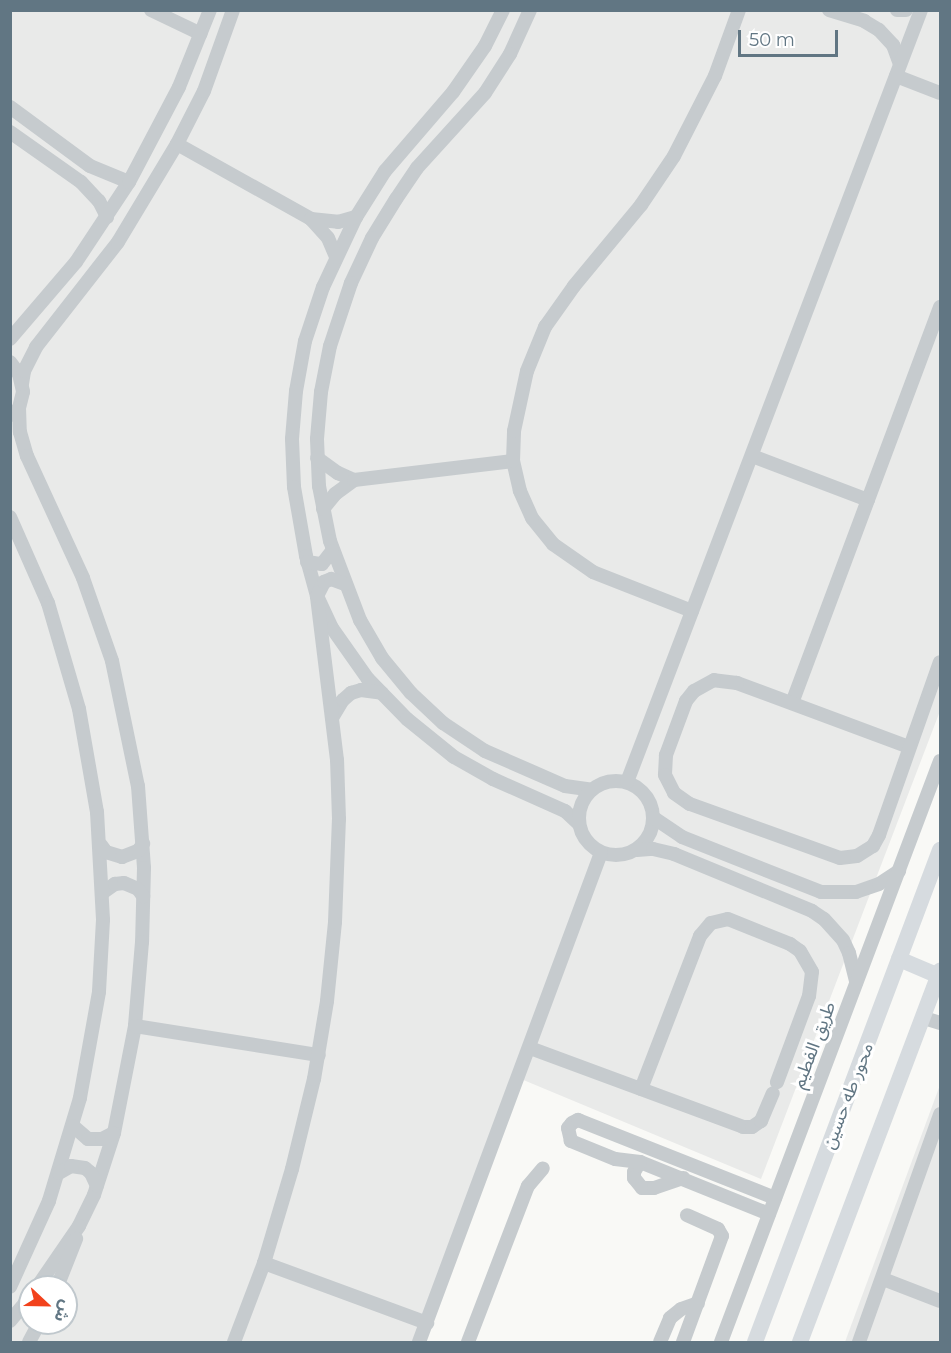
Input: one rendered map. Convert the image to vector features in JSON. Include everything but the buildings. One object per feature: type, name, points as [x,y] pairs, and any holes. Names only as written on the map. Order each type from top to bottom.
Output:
[{"type":"main road","name":"محور طه حسين","points":[[755,1342],[940,850]]},
{"type":"main road","points":[[800,1342],[939,980],[899,959]]},
{"type":"street","points":[[151,10],[166,14],[201,34]]},
{"type":"street","points":[[10,339],[76,262],[129,182],[161,125],[210,10]]},
{"type":"street","points":[[63,1275],[69,1262],[79,1226],[97,1186],[114,1133],[135,1026],[143,896],[143,844],[132,752],[111,661],[83,578],[27,456],[15,414],[24,371],[36,347],[118,242],[177,144],[204,91],[233,10]]},
{"type":"street","points":[[234,1342],[264,1263],[292,1169],[319,1055],[332,962],[338,871],[337,760],[317,596],[307,562],[294,487],[293,416],[305,342],[323,287],[356,217],[385,171],[469,70],[503,10]]},
{"type":"street","points":[[530,10],[499,74],[473,108],[408,181],[365,253],[340,314],[325,369],[318,416],[317,458],[323,509],[332,551],[360,620],[382,658],[411,693],[443,723],[507,762],[565,786],[592,790]]},
{"type":"street","points":[[692,611],[593,572],[565,555],[532,518],[520,491],[513,461],[514,431],[521,393],[546,327],[574,286],[641,205],[674,156],[715,76],[739,10]]},
{"type":"street","points":[[829,10],[864,21],[879,30],[892,45],[898,70],[940,93]]},
{"type":"street","points":[[897,10],[906,10]]},
{"type":"street","points":[[627,782],[921,10]]},
{"type":"street","points":[[10,107],[90,166],[129,182]]},
{"type":"street","points":[[10,132],[81,182],[99,201],[107,217]]},
{"type":"street","points":[[177,144],[311,219],[328,238],[336,257]]},
{"type":"street","points":[[311,219],[338,222],[356,217]]},
{"type":"street","points":[[792,703],[940,307]]},
{"type":"street","points":[[10,362],[22,384]]},
{"type":"street","points":[[752,456],[868,500]]},
{"type":"street","points":[[317,458],[354,480]]},
{"type":"street","points":[[323,509],[335,494],[354,480],[513,461]]},
{"type":"street","points":[[10,517],[48,603],[71,675],[92,778],[100,845],[102,893],[99,992],[88,1063],[59,1173],[37,1230],[10,1287]]},
{"type":"street","points":[[307,562],[322,564],[332,551]]},
{"type":"street","points":[[317,596],[324,582],[330,579],[345,584]]},
{"type":"street","points":[[317,596],[343,645],[368,679],[422,732],[454,757],[493,779],[565,811],[579,824]]},
{"type":"street","points":[[909,747],[726,679],[703,684],[686,701],[666,756],[665,775],[674,793],[690,804],[831,855],[849,858],[865,852],[879,835],[940,662]]},
{"type":"street","points":[[333,718],[343,700],[351,693],[362,690],[382,693]]},
{"type":"street","name":"طريق الفطيم","points":[[721,1342],[940,761]]},
{"type":"street","points":[[637,849],[650,836],[654,818],[653,809],[644,792],[627,782],[609,782],[592,790],[581,805],[579,824],[584,838],[601,853],[620,856],[637,849],[653,849],[674,854],[812,910],[843,940],[852,960],[856,984]]},
{"type":"street","points":[[654,818],[682,837],[821,892],[856,892],[879,884],[899,871]]},
{"type":"street","points":[[100,845],[106,852],[122,857],[138,851],[143,844]]},
{"type":"street","points":[[419,1342],[601,853]]},
{"type":"street","points":[[102,893],[115,884],[124,883],[138,889],[143,896]]},
{"type":"street","points":[[530,1048],[641,1089],[747,1128],[761,1121],[809,996],[812,972],[808,960],[790,944],[728,919],[711,922],[700,936],[641,1089]]},
{"type":"street","points":[[924,1018],[940,1023]]},
{"type":"street","points":[[135,1026],[319,1055]]},
{"type":"street","points":[[859,1342],[883,1280],[940,1114]]},
{"type":"street","points":[[769,1214],[654,1167],[640,1162],[615,1159],[571,1141],[568,1128],[578,1120],[775,1198]]},
{"type":"street","points":[[73,1126],[88,1139],[102,1139],[114,1133]]},
{"type":"street","points":[[654,1167],[660,1153]]},
{"type":"street","points":[[640,1162],[634,1172],[634,1178],[642,1188],[654,1188],[683,1178]]},
{"type":"street","points":[[59,1173],[64,1168],[79,1166],[91,1173],[97,1186]]},
{"type":"street","points":[[468,1342],[528,1186],[543,1168]]},
{"type":"street","points":[[705,1187],[711,1174]]},
{"type":"street","points":[[684,1342],[722,1236],[718,1229],[687,1215]]},
{"type":"street","points":[[45,1275],[79,1226]]},
{"type":"street","points":[[264,1263],[427,1323]]},
{"type":"street","points":[[883,1280],[940,1301]]},
{"type":"street","points":[[660,1342],[670,1318],[681,1309],[698,1303]]},
{"type":"shaded area","points":[[10,11],[940,11],[940,711],[761,1179],[521,1079],[419,1342],[11,1342]]},
{"type":"shaded area","points":[[940,1085],[940,1342],[845,1342]]}]
